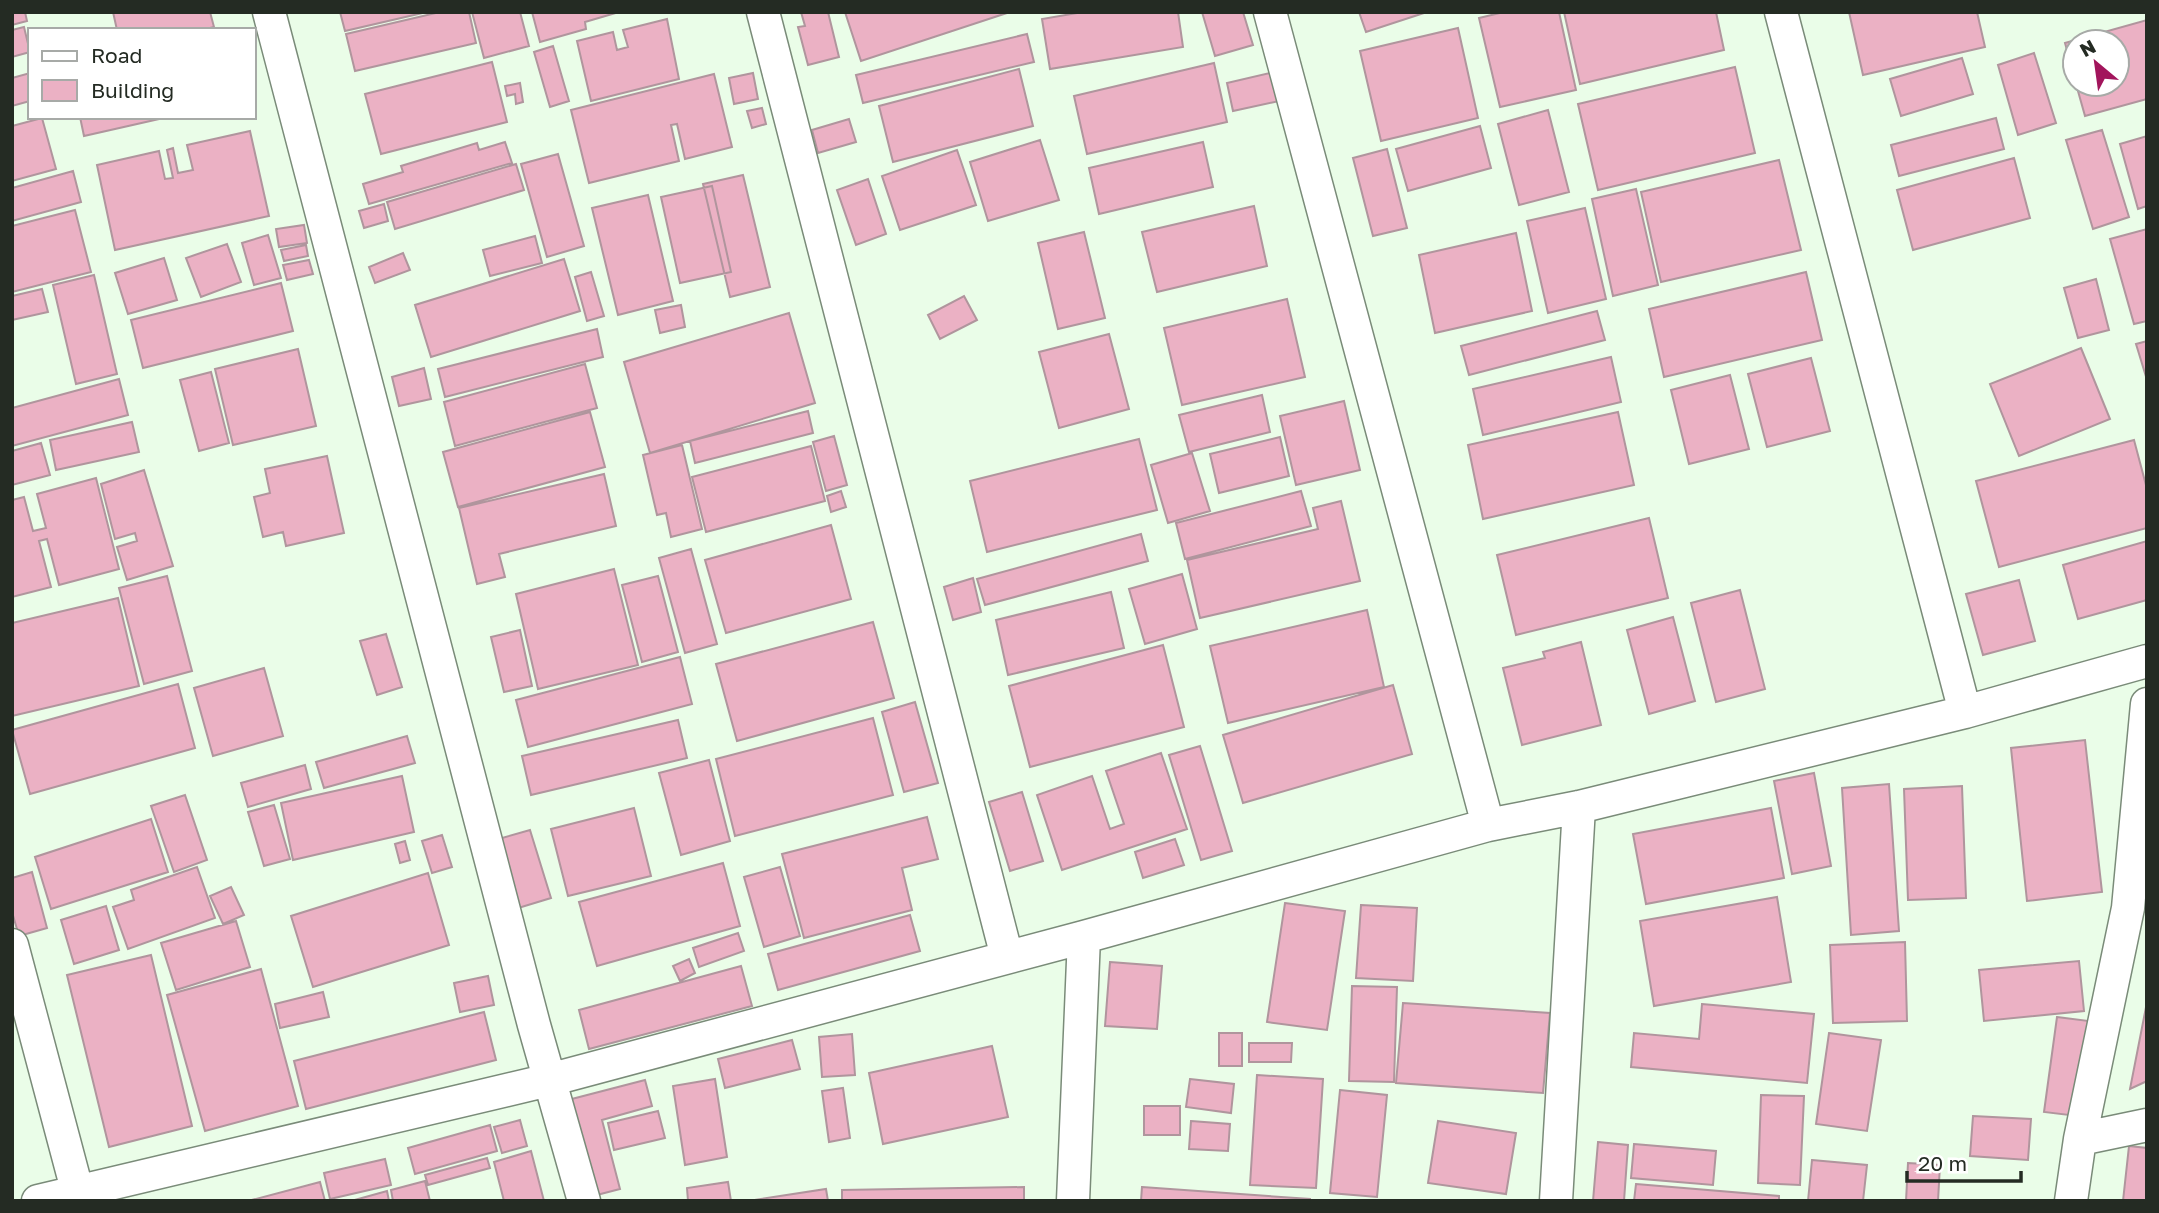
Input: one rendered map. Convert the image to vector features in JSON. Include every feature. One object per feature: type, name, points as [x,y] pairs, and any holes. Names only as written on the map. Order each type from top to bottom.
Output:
[{"type":"street","points":[[268,12],[549,1080],[584,1201]]},
{"type":"street","points":[[763,12],[1007,957]]},
{"type":"street","points":[[1270,12],[1488,825]]},
{"type":"street","points":[[1782,12],[1965,712]]},
{"type":"street","points":[[38,1201],[79,1196],[549,1080],[1084,937],[1488,825],[1579,807],[1965,712],[2147,661]]},
{"type":"street","points":[[2071,1201],[2080,1139],[2128,908],[2147,704]]},
{"type":"street","points":[[1556,1201],[1579,807]]},
{"type":"street","points":[[1073,1201],[1084,937]]},
{"type":"street","points":[[12,945],[79,1196]]},
{"type":"street","points":[[2080,1139],[2147,1125]]},
{"type":"building","points":[[12,12],[25,12],[27,21],[12,25]]},
{"type":"building","points":[[113,12],[210,12],[214,27],[210,28],[117,28]]},
{"type":"building","points":[[340,12],[427,12],[345,31]]},
{"type":"building","points":[[440,12],[469,12],[476,43],[355,71],[346,34]]},
{"type":"building","points":[[472,12],[520,12],[529,46],[484,58]]},
{"type":"building","points":[[532,12],[619,12],[585,22],[586,29],[540,42]]},
{"type":"building","points":[[801,12],[828,12],[839,57],[808,65],[798,27],[805,26]]},
{"type":"building","points":[[845,12],[1010,12],[861,61]]},
{"type":"building","points":[[1083,12],[1178,12],[1183,47],[1050,69],[1042,19]]},
{"type":"building","points":[[1202,12],[1243,12],[1253,45],[1215,56]]},
{"type":"building","points":[[1359,12],[1427,12],[1366,32]]},
{"type":"building","points":[[1504,12],[1559,12],[1576,90],[1500,107],[1479,18]]},
{"type":"building","points":[[1564,12],[1716,12],[1724,50],[1580,84]]},
{"type":"building","points":[[1849,12],[1977,12],[1985,47],[1863,75]]},
{"type":"building","points":[[667,19],[679,79],[591,101],[577,41],[613,32],[617,50],[628,47],[623,30]]},
{"type":"building","points":[[2147,20],[2147,99],[2085,116],[2080,98],[2131,98],[2131,28],[2118,28]]},
{"type":"building","points":[[24,27],[28,53],[12,57],[12,30]]},
{"type":"building","points":[[1458,28],[1478,118],[1381,141],[1360,51]]},
{"type":"building","points":[[1027,34],[1034,62],[863,103],[856,75]]},
{"type":"building","points":[[553,46],[569,101],[550,107],[534,52]]},
{"type":"building","points":[[2034,53],[2056,123],[2018,135],[1998,65]]},
{"type":"building","points":[[1962,58],[1973,94],[1901,116],[1890,79]]},
{"type":"building","points":[[492,62],[507,122],[381,154],[365,94]]},
{"type":"building","points":[[1214,63],[1227,122],[1087,154],[1074,96]]},
{"type":"building","points":[[1735,67],[1755,153],[1598,190],[1578,104]]},
{"type":"building","points":[[1019,69],[1033,126],[893,162],[879,106]]},
{"type":"building","points":[[1278,71],[1284,100],[1233,111],[1227,83]]},
{"type":"building","points":[[753,73],[758,99],[734,104],[729,78]]},
{"type":"building","points":[[28,74],[28,102],[12,106],[12,78]]},
{"type":"building","points":[[714,74],[732,147],[685,159],[677,124],[671,125],[679,161],[589,183],[571,110]]},
{"type":"building","points":[[520,83],[523,102],[516,104],[515,94],[507,96],[505,86]]},
{"type":"building","points":[[762,108],[766,124],[752,128],[747,111]]},
{"type":"building","points":[[1548,110],[1569,192],[1519,205],[1498,124]]},
{"type":"building","points":[[1996,118],[2004,149],[1899,176],[1891,145]]},
{"type":"building","points":[[42,119],[56,169],[12,181],[12,126]]},
{"type":"building","points":[[80,119],[159,119],[84,136]]},
{"type":"building","points":[[849,119],[856,142],[818,153],[812,130]]},
{"type":"building","points":[[1480,126],[1491,168],[1408,191],[1396,149]]},
{"type":"building","points":[[2102,130],[2129,217],[2093,229],[2066,140]]},
{"type":"building","points":[[250,131],[269,216],[115,250],[97,165],[159,151],[165,179],[173,178],[167,150],[173,148],[178,173],[193,170],[187,145]]},
{"type":"building","points":[[2147,136],[2147,206],[2138,209],[2120,144]]},
{"type":"building","points":[[1040,140],[1059,200],[988,221],[970,162]]},
{"type":"building","points":[[505,142],[512,163],[369,204],[363,184],[403,172],[401,166],[477,143],[479,150]]},
{"type":"building","points":[[1203,142],[1213,187],[1099,214],[1089,168]]},
{"type":"building","points":[[1387,149],[1407,228],[1373,236],[1353,158]]},
{"type":"building","points":[[957,150],[976,205],[900,230],[882,176]]},
{"type":"building","points":[[558,154],[584,246],[547,257],[521,164]]},
{"type":"building","points":[[2014,158],[2030,218],[1913,250],[1897,190]]},
{"type":"building","points":[[1779,160],[1801,250],[1661,282],[1641,192]]},
{"type":"building","points":[[516,164],[524,190],[395,229],[387,202]]},
{"type":"building","points":[[73,171],[81,202],[12,221],[12,188]]},
{"type":"building","points":[[743,175],[770,287],[730,297],[703,184]]},
{"type":"building","points":[[868,179],[886,234],[856,245],[837,190]]},
{"type":"building","points":[[712,186],[731,272],[680,283],[661,197]]},
{"type":"building","points":[[1636,189],[1658,285],[1613,296],[1592,199]]},
{"type":"building","points":[[648,195],[673,301],[618,315],[592,208]]},
{"type":"building","points":[[384,204],[388,221],[364,228],[359,211]]},
{"type":"building","points":[[1254,206],[1267,266],[1157,292],[1142,232]]},
{"type":"building","points":[[1585,208],[1606,299],[1548,313],[1527,221]]},
{"type":"building","points":[[75,210],[91,272],[12,292],[12,226]]},
{"type":"building","points":[[304,225],[307,243],[279,247],[276,229]]},
{"type":"building","points":[[2147,229],[2147,321],[2134,324],[2110,239]]},
{"type":"building","points":[[1084,232],[1105,318],[1058,329],[1038,243]]},
{"type":"building","points":[[1516,233],[1532,311],[1435,333],[1419,255]]},
{"type":"building","points":[[268,235],[281,278],[254,285],[242,243]]},
{"type":"building","points":[[535,236],[542,263],[490,276],[483,250]]},
{"type":"building","points":[[227,244],[241,282],[201,297],[186,258]]},
{"type":"building","points":[[306,245],[308,256],[284,261],[281,250]]},
{"type":"building","points":[[403,253],[410,270],[375,283],[369,267]]},
{"type":"building","points":[[164,258],[177,300],[128,314],[115,273]]},
{"type":"building","points":[[564,259],[580,311],[431,357],[415,305]]},
{"type":"building","points":[[309,260],[313,274],[287,280],[283,265]]},
{"type":"building","points":[[591,272],[604,316],[587,321],[575,277]]},
{"type":"building","points":[[1806,272],[1822,340],[1664,377],[1649,309]]},
{"type":"building","points":[[94,275],[117,374],[76,384],[53,285]]},
{"type":"building","points":[[2096,279],[2109,330],[2078,338],[2064,288]]},
{"type":"building","points":[[281,283],[293,331],[143,368],[131,320]]},
{"type":"building","points":[[42,289],[48,312],[12,320],[12,296]]},
{"type":"building","points":[[964,296],[977,320],[940,339],[928,315]]},
{"type":"building","points":[[1287,299],[1305,377],[1182,405],[1164,328]]},
{"type":"building","points":[[681,305],[685,327],[660,333],[655,310]]},
{"type":"building","points":[[1597,311],[1605,340],[1469,375],[1461,346]]},
{"type":"building","points":[[789,313],[815,403],[650,453],[624,362]]},
{"type":"building","points":[[597,329],[603,357],[445,397],[438,369]]},
{"type":"building","points":[[1109,334],[1129,409],[1059,428],[1039,352]]},
{"type":"building","points":[[2147,341],[2147,380],[2136,344]]},
{"type":"building","points":[[2081,348],[2110,419],[2019,456],[1990,384]]},
{"type":"building","points":[[298,349],[316,426],[233,445],[215,369]]},
{"type":"building","points":[[1611,357],[1621,402],[1483,435],[1473,389]]},
{"type":"building","points":[[1811,358],[1830,431],[1767,447],[1748,374]]},
{"type":"building","points":[[585,364],[597,408],[455,446],[444,402]]},
{"type":"building","points":[[424,368],[431,399],[399,406],[392,377]]},
{"type":"building","points":[[211,372],[229,443],[199,451],[180,380]]},
{"type":"building","points":[[1730,375],[1749,449],[1689,464],[1671,390]]},
{"type":"building","points":[[119,379],[128,415],[12,446],[12,408]]},
{"type":"building","points":[[1262,395],[1270,432],[1189,452],[1179,415]]},
{"type":"building","points":[[1344,401],[1360,470],[1296,485],[1280,416]]},
{"type":"building","points":[[808,411],[813,433],[695,463],[690,441]]},
{"type":"building","points":[[590,412],[605,467],[458,507],[443,452]]},
{"type":"building","points":[[1618,412],[1634,485],[1483,519],[1468,445]]},
{"type":"building","points":[[132,422],[139,452],[56,470],[50,440]]},
{"type":"building","points":[[834,436],[847,485],[826,491],[813,442]]},
{"type":"building","points":[[1280,437],[1289,476],[1219,493],[1210,454]]},
{"type":"building","points":[[1139,439],[1157,510],[987,552],[970,481]]},
{"type":"building","points":[[2134,440],[2147,489],[2147,528],[1999,567],[1976,481]]},
{"type":"building","points":[[41,443],[50,475],[12,485],[12,451]]},
{"type":"building","points":[[682,445],[702,529],[671,537],[666,513],[657,515],[643,455]]},
{"type":"building","points":[[811,446],[825,501],[706,532],[692,477]]},
{"type":"building","points":[[1192,453],[1210,511],[1168,523],[1151,465]]},
{"type":"building","points":[[327,456],[344,533],[286,546],[283,532],[263,537],[254,497],[270,493],[265,469]]},
{"type":"building","points":[[144,470],[173,566],[127,580],[117,547],[137,541],[135,533],[115,539],[101,484]]},
{"type":"building","points":[[604,474],[616,526],[499,554],[505,577],[477,584],[459,508]]},
{"type":"building","points":[[96,478],[119,569],[59,585],[47,539],[39,541],[51,587],[12,597],[12,500],[24,497],[33,531],[46,528],[37,494]]},
{"type":"building","points":[[841,491],[846,507],[831,512],[827,496]]},
{"type":"building","points":[[1301,491],[1311,526],[1185,559],[1176,523]]},
{"type":"building","points":[[1341,501],[1360,581],[1200,618],[1187,560],[1318,529],[1313,508]]},
{"type":"building","points":[[1649,518],[1668,598],[1516,635],[1497,555]]},
{"type":"building","points":[[831,525],[851,599],[726,633],[705,560]]},
{"type":"building","points":[[1141,534],[1148,561],[985,605],[977,579]]},
{"type":"building","points":[[2147,541],[2147,600],[2078,619],[2063,565]]},
{"type":"building","points":[[691,549],[717,644],[685,653],[659,558]]},
{"type":"building","points":[[614,569],[638,665],[538,689],[516,594]]},
{"type":"building","points":[[1182,574],[1197,629],[1145,644],[1129,589]]},
{"type":"building","points":[[167,576],[192,671],[144,684],[119,588]]},
{"type":"building","points":[[658,576],[678,652],[642,662],[622,585]]},
{"type":"building","points":[[973,578],[981,612],[953,620],[944,587]]},
{"type":"building","points":[[2019,580],[2035,641],[1983,655],[1966,594]]},
{"type":"building","points":[[1740,590],[1765,689],[1716,702],[1691,603]]},
{"type":"building","points":[[1111,592],[1124,648],[1008,675],[996,620]]},
{"type":"building","points":[[118,598],[139,686],[12,716],[12,623]]},
{"type":"building","points":[[1367,610],[1384,687],[1228,723],[1210,646]]},
{"type":"building","points":[[1673,617],[1695,701],[1649,714],[1627,630]]},
{"type":"building","points":[[873,622],[894,698],[737,741],[716,664]]},
{"type":"building","points":[[520,630],[532,686],[504,692],[491,637]]},
{"type":"building","points":[[386,634],[402,687],[377,695],[360,641]]},
{"type":"building","points":[[1581,642],[1601,725],[1522,745],[1503,668],[1545,658],[1543,652]]},
{"type":"building","points":[[1163,645],[1184,727],[1030,767],[1009,686]]},
{"type":"building","points":[[680,657],[692,704],[528,747],[516,700]]},
{"type":"building","points":[[264,668],[283,736],[213,756],[194,688]]},
{"type":"building","points":[[178,684],[195,748],[30,794],[12,730]]},
{"type":"building","points":[[1393,685],[1412,754],[1243,803],[1223,735]]},
{"type":"building","points":[[915,702],[938,783],[904,792],[882,712]]},
{"type":"building","points":[[873,718],[893,795],[735,836],[716,759]]},
{"type":"building","points":[[678,720],[687,758],[531,795],[522,756]]},
{"type":"building","points":[[407,736],[415,763],[324,788],[316,762]]},
{"type":"building","points":[[2085,740],[2102,892],[2027,901],[2011,748]]},
{"type":"building","points":[[1200,746],[1232,851],[1201,860],[1169,755]]},
{"type":"building","points":[[1161,753],[1187,829],[1062,870],[1037,795],[1092,776],[1110,829],[1124,824],[1106,771]]},
{"type":"building","points":[[709,760],[730,841],[681,855],[659,773]]},
{"type":"building","points":[[305,765],[311,789],[248,807],[241,783]]},
{"type":"building","points":[[1814,773],[1831,866],[1792,874],[1774,781]]},
{"type":"building","points":[[402,776],[414,832],[293,860],[281,803]]},
{"type":"building","points":[[1889,784],[1899,931],[1851,935],[1842,788]]},
{"type":"building","points":[[1962,786],[1966,898],[1908,900],[1904,789]]},
{"type":"building","points":[[1022,792],[1043,861],[1010,871],[989,802]]},
{"type":"building","points":[[185,795],[207,860],[174,872],[151,806]]},
{"type":"building","points":[[274,805],[290,859],[264,866],[248,812]]},
{"type":"building","points":[[634,808],[651,876],[568,896],[551,829]]},
{"type":"building","points":[[1771,808],[1784,878],[1646,904],[1633,834]]},
{"type":"building","points":[[927,817],[938,859],[902,868],[912,910],[804,938],[782,854]]},
{"type":"building","points":[[151,819],[168,872],[51,909],[35,857]]},
{"type":"building","points":[[530,830],[551,898],[515,909],[495,840]]},
{"type":"building","points":[[442,835],[452,867],[432,873],[422,841]]},
{"type":"building","points":[[1175,839],[1184,865],[1143,878],[1135,852]]},
{"type":"building","points":[[405,841],[410,860],[400,863],[395,844]]},
{"type":"building","points":[[723,863],[740,926],[597,966],[579,902]]},
{"type":"building","points":[[197,867],[215,918],[128,949],[113,907],[134,900],[131,890]]},
{"type":"building","points":[[780,867],[800,936],[764,947],[744,877]]},
{"type":"building","points":[[32,872],[47,928],[19,936],[12,912],[12,878]]},
{"type":"building","points":[[428,873],[449,945],[313,987],[291,916]]},
{"type":"building","points":[[231,887],[244,915],[223,924],[210,896]]},
{"type":"building","points":[[1777,897],[1791,982],[1654,1006],[1640,921]]},
{"type":"building","points":[[1285,903],[1345,911],[1327,1030],[1267,1022]]},
{"type":"building","points":[[1361,905],[1417,908],[1413,981],[1356,978]]},
{"type":"building","points":[[106,906],[119,950],[74,964],[61,920]]},
{"type":"building","points":[[910,915],[920,951],[778,990],[768,954]]},
{"type":"building","points":[[236,921],[250,967],[176,990],[161,943]]},
{"type":"building","points":[[738,933],[744,951],[699,967],[693,948]]},
{"type":"building","points":[[1905,942],[1907,1021],[1833,1023],[1830,945]]},
{"type":"building","points":[[151,955],[192,1126],[109,1147],[67,975]]},
{"type":"building","points":[[689,959],[695,973],[680,981],[673,966]]},
{"type":"building","points":[[2079,961],[2084,1011],[1984,1021],[1979,970]]},
{"type":"building","points":[[1110,962],[1162,966],[1157,1029],[1105,1026]]},
{"type":"building","points":[[741,966],[752,1006],[589,1049],[579,1010]]},
{"type":"building","points":[[261,969],[298,1106],[205,1131],[167,995]]},
{"type":"building","points":[[488,976],[494,1005],[460,1012],[454,983]]},
{"type":"building","points":[[1352,986],[1397,987],[1394,1082],[1349,1081]]},
{"type":"building","points":[[323,992],[329,1017],[280,1028],[275,1004]]},
{"type":"building","points":[[2147,1002],[2147,1081],[2130,1089]]},
{"type":"building","points":[[1403,1003],[1550,1013],[1543,1093],[1396,1083]]},
{"type":"building","points":[[1702,1004],[1814,1014],[1807,1083],[1631,1067],[1634,1033],[1699,1039]]},
{"type":"building","points":[[484,1012],[496,1060],[306,1109],[294,1061]]},
{"type":"building","points":[[2057,1017],[2089,1021],[2077,1116],[2044,1112]]},
{"type":"building","points":[[1219,1033],[1242,1033],[1242,1066],[1219,1066]]},
{"type":"building","points":[[1829,1033],[1881,1040],[1867,1131],[1816,1124]]},
{"type":"building","points":[[852,1034],[855,1075],[822,1077],[819,1037]]},
{"type":"building","points":[[792,1040],[800,1069],[725,1088],[718,1059]]},
{"type":"building","points":[[1249,1043],[1292,1043],[1291,1062],[1249,1062]]},
{"type":"building","points":[[992,1046],[1008,1117],[883,1144],[869,1073]]},
{"type":"building","points":[[1257,1075],[1323,1079],[1316,1188],[1250,1185]]},
{"type":"building","points":[[715,1079],[727,1157],[685,1165],[673,1086]]},
{"type":"building","points":[[1190,1079],[1234,1084],[1231,1113],[1186,1107]]},
{"type":"building","points":[[645,1080],[652,1106],[602,1120],[620,1189],[589,1197],[564,1101]]},
{"type":"building","points":[[843,1088],[850,1138],[829,1142],[822,1091]]},
{"type":"building","points":[[1340,1090],[1387,1095],[1377,1197],[1330,1193]]},
{"type":"building","points":[[1761,1095],[1804,1096],[1800,1185],[1758,1183]]},
{"type":"building","points":[[1144,1106],[1180,1106],[1180,1135],[1144,1135]]},
{"type":"building","points":[[658,1111],[665,1138],[614,1150],[608,1123]]},
{"type":"building","points":[[1973,1116],[2031,1119],[2028,1160],[1970,1156]]},
{"type":"building","points":[[520,1120],[527,1146],[502,1153],[494,1127]]},
{"type":"building","points":[[1191,1121],[1230,1124],[1228,1151],[1189,1149]]},
{"type":"building","points":[[1438,1121],[1516,1133],[1506,1194],[1428,1183]]},
{"type":"building","points":[[490,1125],[497,1151],[415,1174],[408,1148]]},
{"type":"building","points":[[1598,1142],[1628,1145],[1624,1201],[1593,1201]]},
{"type":"building","points":[[1634,1144],[1716,1151],[1713,1185],[1631,1178]]},
{"type":"building","points":[[2129,1146],[2147,1148],[2147,1201],[2123,1201]]},
{"type":"building","points":[[531,1151],[544,1201],[504,1201],[494,1162]]},
{"type":"building","points":[[487,1158],[490,1168],[428,1185],[425,1175]]},
{"type":"building","points":[[385,1159],[391,1185],[330,1199],[324,1173]]},
{"type":"building","points":[[1812,1160],[1867,1165],[1863,1201],[1808,1201]]},
{"type":"building","points":[[1908,1163],[1940,1165],[1938,1201],[1906,1201]]},
{"type":"building","points":[[425,1181],[430,1201],[393,1201],[391,1190]]},
{"type":"building","points":[[320,1182],[325,1201],[248,1201]]},
{"type":"building","points":[[728,1182],[731,1201],[688,1201],[687,1188]]},
{"type":"building","points":[[1636,1184],[1779,1196],[1779,1201],[1634,1201]]},
{"type":"building","points":[[1024,1187],[1024,1201],[842,1201],[842,1190]]},
{"type":"building","points":[[1142,1187],[1310,1199],[1310,1201],[1141,1201]]},
{"type":"building","points":[[826,1189],[828,1201],[748,1201]]},
{"type":"building","points":[[387,1191],[389,1201],[351,1201]]}]
